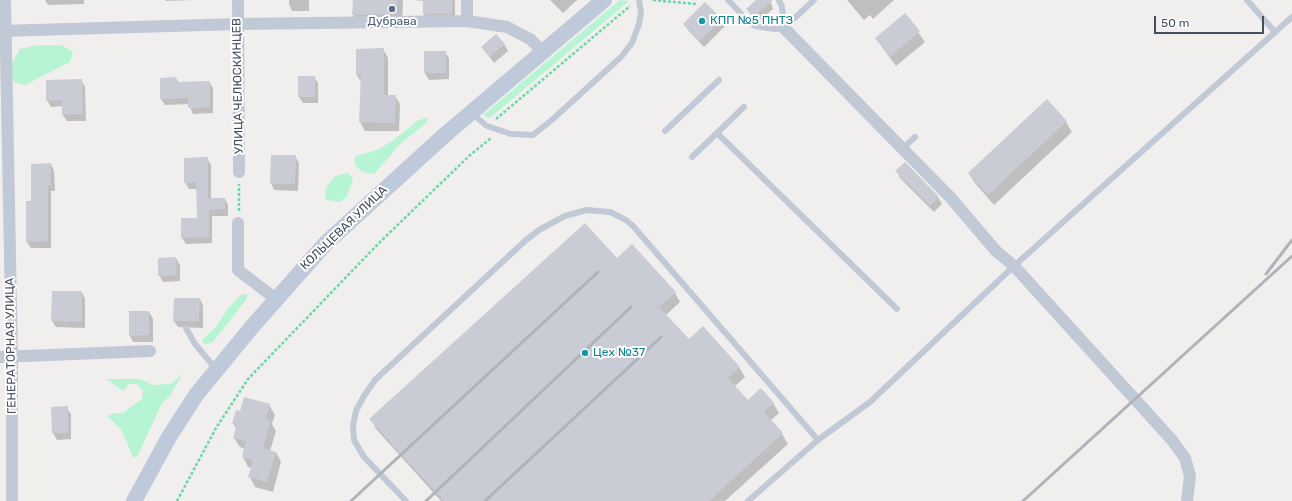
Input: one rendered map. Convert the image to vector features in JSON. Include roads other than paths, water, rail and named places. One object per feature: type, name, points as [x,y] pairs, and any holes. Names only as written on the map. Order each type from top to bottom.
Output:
[{"type":"street","name":"ГЕНЕРАТОРНАЯ УЛИЦА","points":[[5,0],[3,31],[6,357],[12,501]]},
{"type":"street","name":"УЛИЦА ЧЕЛЮСКИНЦЕВ","points":[[238,0],[239,172]]},
{"type":"street","points":[[467,0],[467,21]]},
{"type":"street","name":"КОЛЬЦЕВАЯ УЛИЦА","points":[[134,501],[172,432],[196,395],[216,369],[326,243],[471,113],[604,0]]},
{"type":"street","points":[[3,31],[238,24],[467,21],[507,26],[530,39],[543,52]]},
{"type":"street","points":[[784,28],[950,197],[996,251],[1014,266],[1171,439],[1185,458],[1190,476],[1187,501]]},
{"type":"street","points":[[238,223],[238,270],[276,299]]},
{"type":"street","points":[[6,357],[150,352]]},
{"type":"lane","points":[[471,113],[486,126],[494,129],[511,134],[533,135],[553,119],[621,57],[632,43],[641,13],[639,0]]},
{"type":"lane","points":[[728,0],[748,21],[765,29],[784,28],[814,0]]},
{"type":"lane","points":[[779,0],[782,7],[784,28]]},
{"type":"lane","points":[[1247,0],[1275,32]]},
{"type":"lane","points":[[748,501],[818,440],[845,423],[870,402],[1014,266],[1292,17]]},
{"type":"lane","points":[[665,131],[719,80]]},
{"type":"lane","points":[[692,157],[744,106]]},
{"type":"lane","points":[[717,133],[897,309]]},
{"type":"lane","points":[[903,148],[915,137]]},
{"type":"lane","points":[[406,501],[364,456],[354,440],[353,426],[356,411],[364,396],[375,380],[526,240],[539,230],[565,216],[586,210],[610,212],[626,220],[633,226],[818,440]]},
{"type":"lane","points":[[186,328],[195,344],[216,369]]},
{"type":"railway","points":[[1266,274],[1292,240]]},
{"type":"railway","points":[[1023,501],[1292,256]]},
{"type":"railway","points":[[351,501],[598,272]]},
{"type":"railway","points":[[426,501],[631,307]]},
{"type":"railway","points":[[485,501],[661,337]]},
{"type":"place","name":"Дубрава","points":[[392,9]]},
{"type":"place","name":"КПП №5 ПНТЗ","points":[[702,21]]},
{"type":"place","name":"Цех №37","points":[[585,353]]}]
